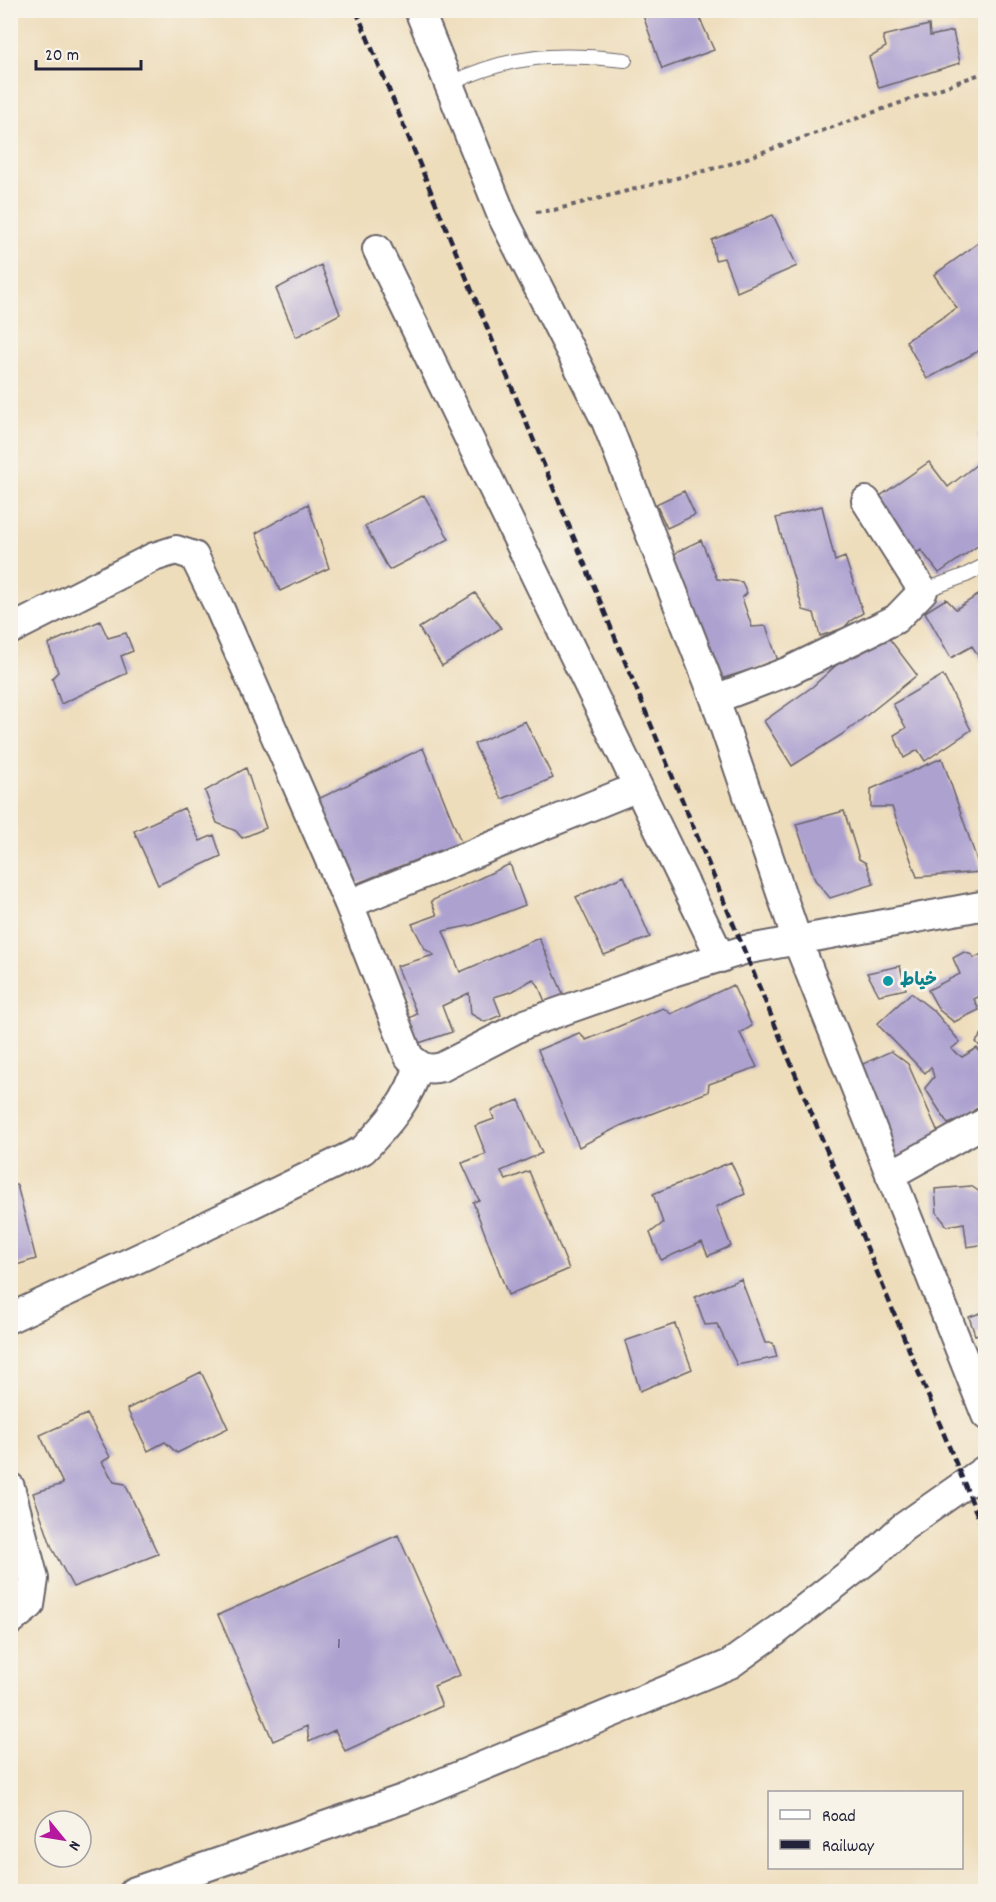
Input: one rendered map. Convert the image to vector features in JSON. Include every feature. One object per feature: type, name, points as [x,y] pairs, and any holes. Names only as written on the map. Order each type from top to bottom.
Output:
[{"type":"street","points":[[419,10],[502,216],[606,421],[715,699],[797,940],[986,1415]]},
{"type":"street","points":[[377,249],[721,958]]},
{"type":"street","points":[[715,699],[789,671],[896,619],[923,591],[866,501]]},
{"type":"street","points":[[10,630],[154,557],[176,550],[194,556],[219,607],[349,904],[409,1057],[430,1070],[442,1067],[525,1024],[673,972],[744,950],[986,905]]},
{"type":"street","points":[[349,904],[638,787]]},
{"type":"street","points":[[10,1318],[168,1245],[363,1150],[386,1126],[413,1086],[419,1065]]},
{"type":"street","points":[[890,1175],[986,1122]]},
{"type":"street","points":[[133,1892],[404,1799],[730,1664],[872,1556],[902,1528],[986,1469]]},
{"type":"street","points":[[10,1487],[34,1579],[30,1605],[10,1621]]},
{"type":"lane","points":[[449,84],[476,71],[518,59],[556,56],[625,60]]},
{"type":"lane","points":[[923,591],[986,565]]},
{"type":"path","points":[[502,216],[554,210],[727,165],[986,72]]},
{"type":"building","points":[[641,10],[696,10],[714,50],[662,69]]},
{"type":"building","points":[[929,25],[930,36],[953,31],[960,63],[879,88],[869,57],[886,47],[883,36]]},
{"type":"building","points":[[773,215],[797,266],[737,292],[724,258],[715,260],[712,240]]},
{"type":"building","points":[[981,241],[986,248],[986,315],[983,317],[986,321],[986,347],[927,379],[906,341],[957,308],[934,275]]},
{"type":"building","points":[[321,265],[340,314],[296,337],[276,289]]},
{"type":"building","points":[[986,431],[986,453],[977,434]]},
{"type":"building","points":[[986,457],[986,540],[939,573],[921,550],[913,555],[873,501],[929,462],[948,487]]},
{"type":"building","points":[[684,491],[695,515],[667,528],[656,504]]},
{"type":"building","points":[[424,495],[449,539],[389,570],[365,526]]},
{"type":"building","points":[[308,504],[329,568],[280,591],[256,533]]},
{"type":"building","points":[[822,506],[835,561],[845,557],[863,613],[844,628],[820,636],[814,613],[803,610],[776,518]]},
{"type":"building","points":[[701,540],[717,579],[742,582],[747,593],[742,598],[752,627],[766,626],[778,661],[714,681],[667,563],[678,551]]},
{"type":"building","points":[[986,590],[986,667],[972,646],[951,658],[925,612],[946,599],[956,609]]},
{"type":"building","points":[[475,593],[501,628],[442,666],[419,628]]},
{"type":"building","points":[[100,621],[108,638],[126,633],[133,651],[121,656],[127,673],[61,704],[52,678],[58,672],[48,644]]},
{"type":"building","points":[[888,637],[917,675],[846,732],[792,766],[764,721],[812,687],[852,651],[856,656]]},
{"type":"building","points":[[943,675],[971,730],[925,761],[918,750],[904,758],[894,735],[906,728],[893,704]]},
{"type":"building","points":[[525,721],[553,778],[502,799],[474,744]]},
{"type":"building","points":[[423,748],[461,842],[353,885],[310,803]]},
{"type":"building","points":[[942,758],[981,872],[917,877],[892,807],[871,807],[871,789]]},
{"type":"building","points":[[246,768],[266,828],[242,838],[236,831],[217,823],[205,791]]},
{"type":"building","points":[[184,808],[200,841],[214,835],[221,856],[158,885],[134,831]]},
{"type":"building","points":[[844,811],[859,859],[866,863],[874,884],[830,898],[815,880],[796,824]]},
{"type":"building","points":[[510,864],[525,905],[473,925],[443,931],[460,972],[539,938],[564,996],[546,1004],[533,979],[513,991],[494,997],[501,1015],[485,1022],[471,1014],[469,993],[442,1006],[452,1032],[413,1045],[402,1022],[417,1014],[397,966],[434,955],[425,949],[412,924],[437,915],[431,901]]},
{"type":"building","points":[[624,876],[650,937],[604,955],[576,897]]},
{"type":"building","points":[[964,952],[974,958],[986,952],[986,993],[974,999],[979,1010],[954,1022],[939,1010],[928,990],[960,974],[953,958]]},
{"type":"building","name":"خياط","points":[[900,966],[906,989],[879,995],[867,973]]},
{"type":"building","points":[[733,985],[752,1026],[740,1033],[757,1067],[709,1084],[708,1092],[622,1125],[579,1147],[538,1050],[579,1033],[586,1040],[663,1008],[671,1014]]},
{"type":"building","points":[[911,993],[935,1012],[960,1042],[951,1049],[962,1057],[977,1048],[986,1060],[986,1101],[964,1118],[948,1124],[925,1088],[934,1077],[931,1067],[925,1073],[877,1024]]},
{"type":"building","points":[[986,1028],[986,1053],[976,1042]]},
{"type":"building","points":[[891,1051],[908,1064],[941,1139],[894,1160],[854,1068]]},
{"type":"building","points":[[519,1100],[542,1153],[501,1171],[506,1180],[529,1171],[569,1269],[508,1295],[473,1202],[479,1200],[462,1163],[486,1154],[475,1126],[494,1119],[491,1111]]},
{"type":"building","points":[[731,1162],[745,1194],[716,1207],[731,1246],[708,1256],[702,1242],[661,1260],[650,1233],[663,1223],[653,1194]]},
{"type":"building","points":[[17,1185],[36,1259],[10,1267],[10,1186]]},
{"type":"building","points":[[971,1186],[980,1192],[986,1192],[986,1244],[967,1247],[964,1223],[947,1226],[937,1213],[935,1189]]},
{"type":"building","points":[[741,1279],[765,1343],[773,1343],[777,1357],[737,1365],[717,1324],[705,1325],[695,1297]]},
{"type":"building","points":[[986,1311],[986,1332],[975,1335],[969,1317]]},
{"type":"building","points":[[675,1324],[692,1369],[640,1391],[625,1341]]},
{"type":"building","points":[[201,1372],[228,1428],[177,1453],[165,1442],[148,1451],[127,1409]]},
{"type":"building","points":[[87,1414],[110,1457],[102,1462],[114,1482],[125,1484],[158,1554],[73,1587],[52,1548],[33,1493],[63,1484],[40,1435]]},
{"type":"building","points":[[398,1535],[460,1675],[434,1686],[442,1706],[345,1751],[335,1730],[309,1742],[307,1726],[273,1741],[218,1615]]},
{"type":"railway","points":[[356,10],[986,1536]]},
{"type":"place","name":"خياط","points":[[888,981]]}]
